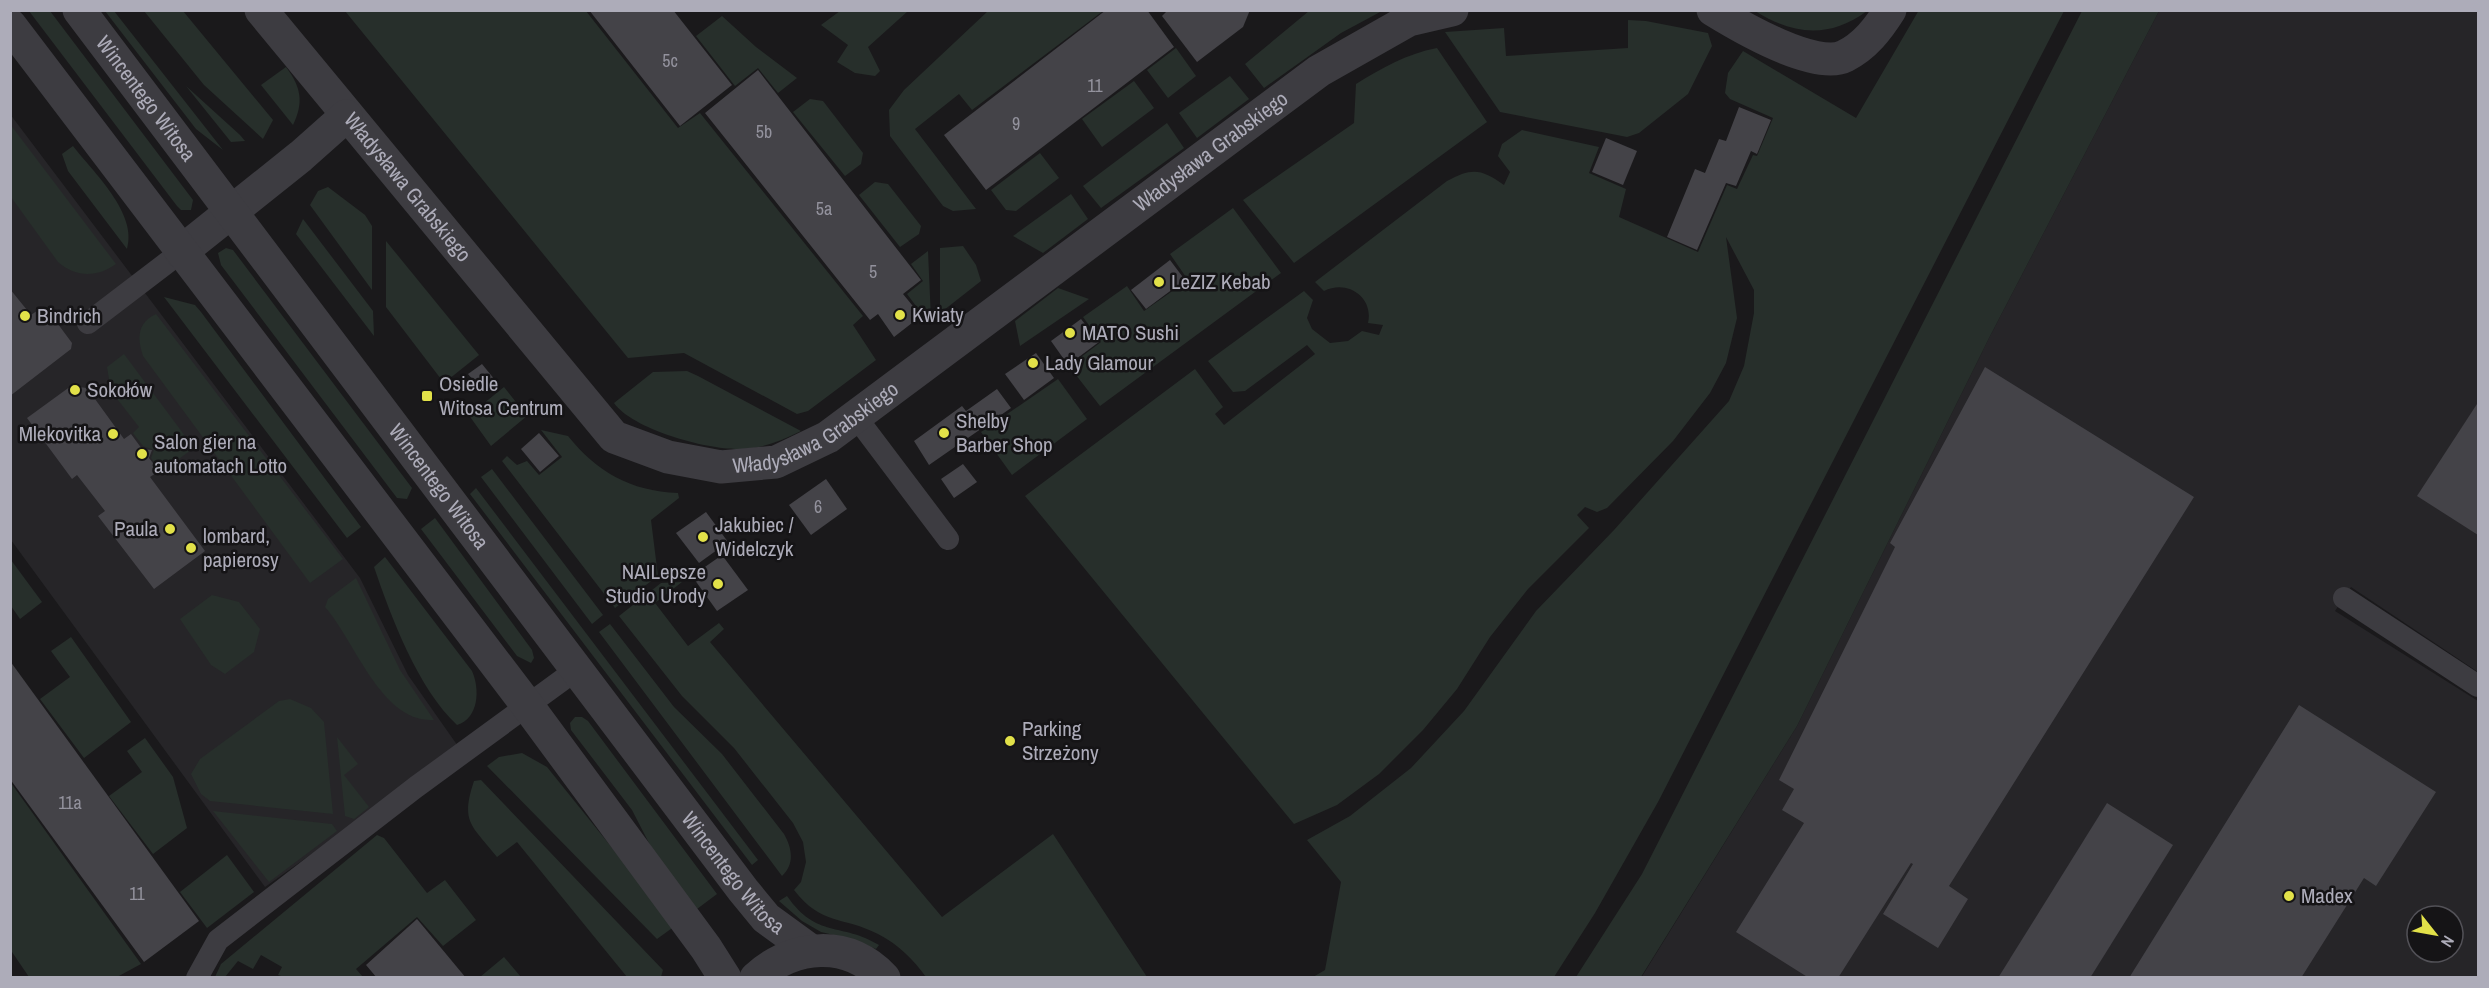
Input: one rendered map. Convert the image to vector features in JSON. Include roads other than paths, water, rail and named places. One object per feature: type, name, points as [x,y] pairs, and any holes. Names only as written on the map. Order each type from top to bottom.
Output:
[{"type":"street","name":"Wincentego Witosa","points":[[79,10],[230,213],[379,404],[576,670],[756,907],[778,928],[810,950]]},
{"type":"street","name":"Władysława Grabskiego","points":[[261,10],[346,116],[614,437],[668,458],[721,467],[776,462],[828,437],[1319,71],[1408,20],[1452,10]]},
{"type":"street","points":[[1713,10],[1803,57],[1843,58],[1875,34],[1890,10]]},
{"type":"street","points":[[10,25],[527,705],[700,938],[725,978]]},
{"type":"street","points":[[181,252],[346,116]]},
{"type":"street","points":[[756,978],[775,962],[810,950],[852,956],[876,969],[884,978]]},
{"type":"lane","points":[[88,323],[181,252]]},
{"type":"lane","points":[[856,417],[948,539]]},
{"type":"lane","points":[[2344,598],[2478,686]]},
{"type":"lane","points":[[197,978],[218,940],[416,787],[576,670]]},
{"type":"place","name":"LeZIZ Kebab","points":[[1159,282]]},
{"type":"place","name":"Kwiaty","points":[[900,315]]},
{"type":"place","name":"Bindrich","points":[[25,316]]},
{"type":"place","name":"MATO Sushi","points":[[1070,333]]},
{"type":"place","name":"Lady Glamour","points":[[1033,363]]},
{"type":"place","name":"Sokołów","points":[[75,390]]},
{"type":"place","name":"Osiedle Witosa Centrum","points":[[427,396]]},
{"type":"place","name":"Shelby Barber Shop","points":[[944,433]]},
{"type":"place","name":"Mlekovitka","points":[[113,434]]},
{"type":"place","name":"Salon gier na automatach Lotto","points":[[142,454]]},
{"type":"place","name":"Paula","points":[[170,529]]},
{"type":"place","name":"Jakubiec / Widelczyk","points":[[703,537]]},
{"type":"place","name":"lombard, papierosy","points":[[191,548]]},
{"type":"place","name":"NAILepsze Studio Urody","points":[[718,584]]},
{"type":"place","name":"Parking Strzeżony","points":[[1010,741]]},
{"type":"place","name":"Madex","points":[[2289,896]]}]
